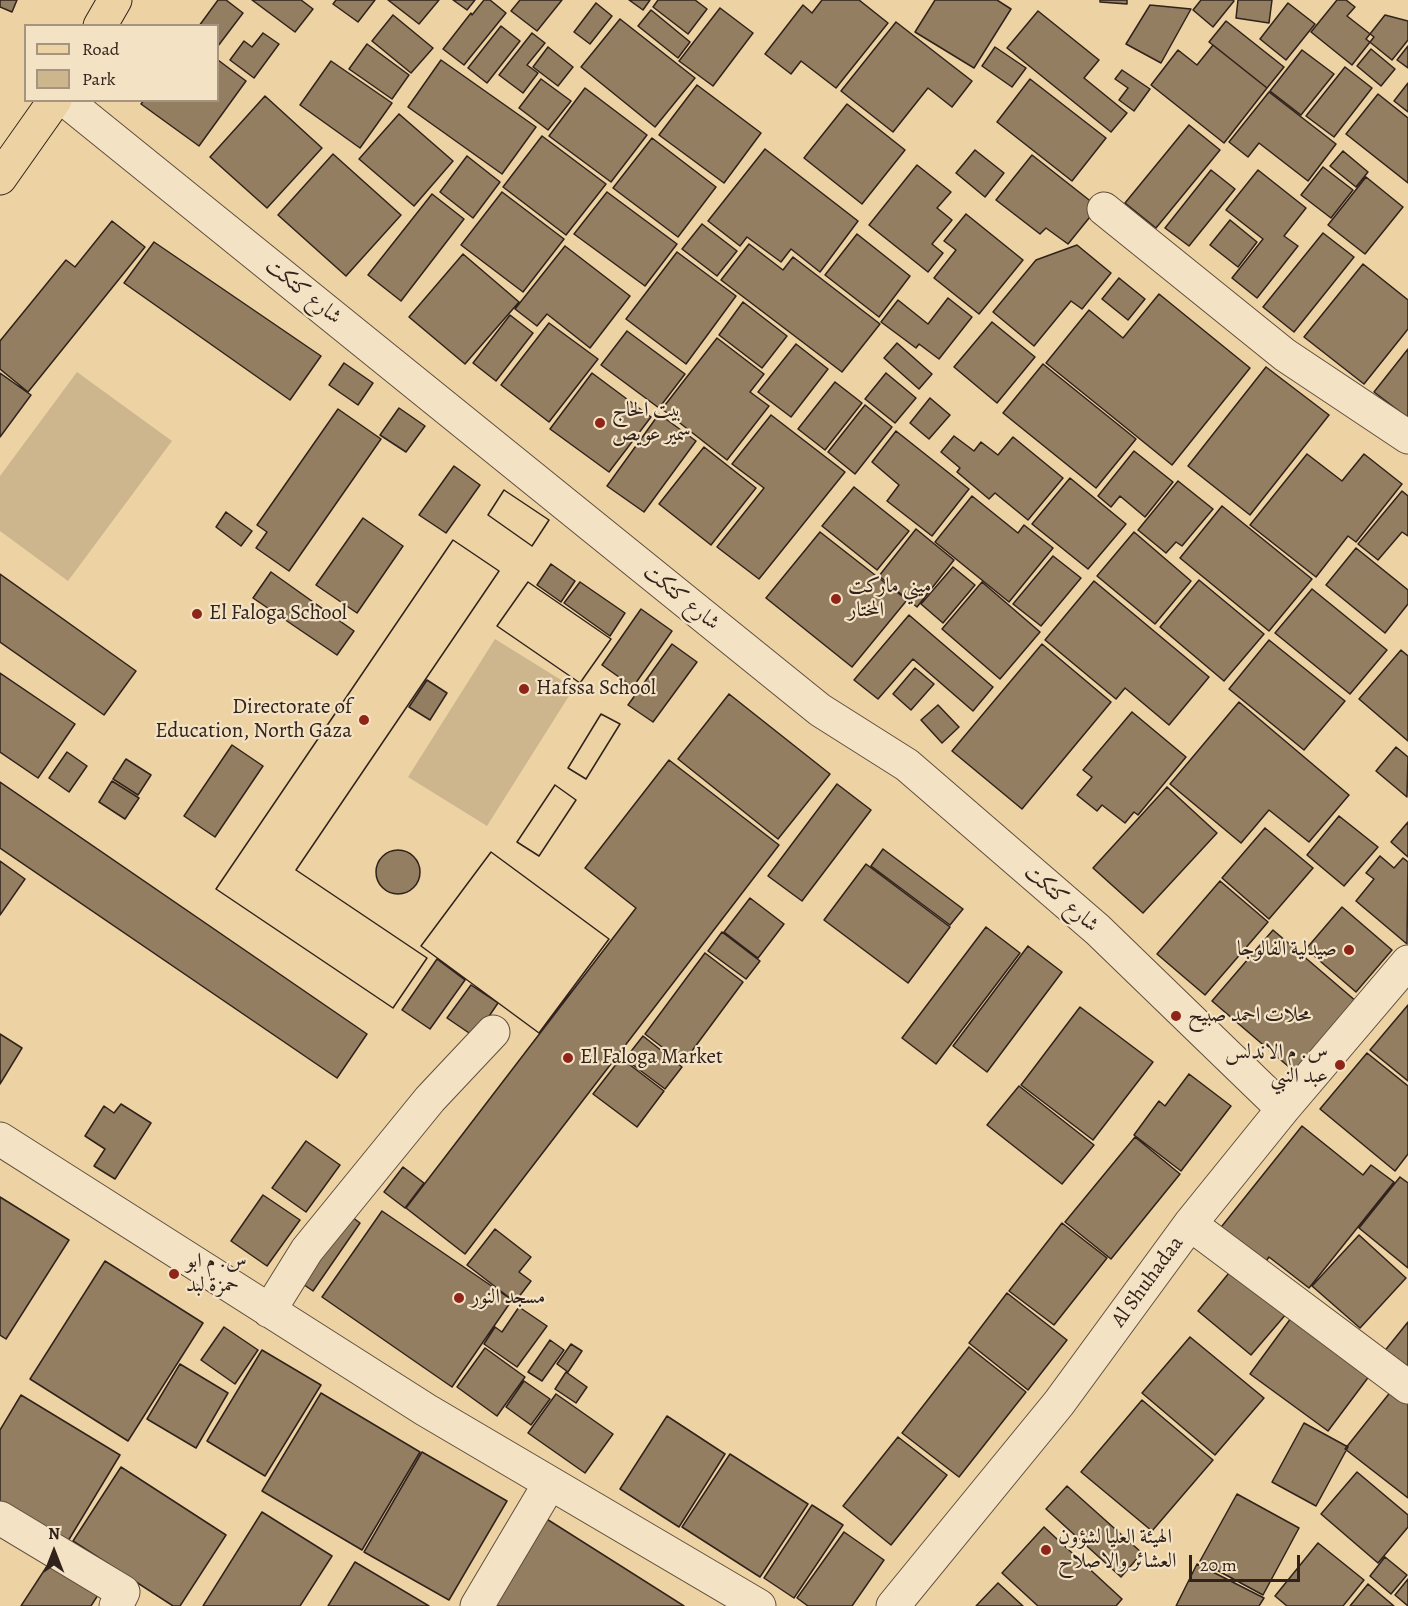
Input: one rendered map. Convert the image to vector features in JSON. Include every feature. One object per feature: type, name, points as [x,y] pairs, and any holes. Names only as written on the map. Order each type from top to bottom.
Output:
[{"type":"main road","points":[[101,24],[115,0]]},
{"type":"main road","points":[[0,178],[54,102]]},
{"type":"street","name":"شارع كتكت","points":[[67,102],[820,710],[907,765],[1098,930],[1283,1109]]},
{"type":"street","points":[[1104,209],[1285,355],[1408,437]]},
{"type":"street","name":"Al Shuhadaa","points":[[893,1606],[1059,1403],[1190,1224],[1283,1109],[1408,962]]},
{"type":"street","points":[[269,1311],[308,1250],[430,1099],[493,1032]]},
{"type":"street","points":[[0,1139],[426,1410],[759,1606]]},
{"type":"street","points":[[1190,1224],[1408,1387]]},
{"type":"street","points":[[477,1606],[550,1483]]},
{"type":"street","points":[[0,1518],[127,1601]]},
{"type":"green space","points":[[77,372],[172,441],[68,581],[0,531],[0,476]]},
{"type":"green space","points":[[495,639],[574,688],[487,826],[408,777]]},
{"type":"building","points":[[0,0],[17,0],[12,12],[0,7]]},
{"type":"building","points":[[218,0],[226,0],[243,13],[219,45],[219,24],[200,24]]},
{"type":"building","points":[[252,0],[301,0],[313,9],[295,32]]},
{"type":"building","points":[[336,0],[375,0],[358,22],[333,4]]},
{"type":"building","points":[[388,0],[439,0],[419,24]]},
{"type":"building","points":[[453,0],[475,0],[467,10]]},
{"type":"building","points":[[484,0],[490,0],[506,13],[464,65],[443,49]]},
{"type":"building","points":[[520,0],[562,0],[537,31],[511,11]]},
{"type":"building","points":[[629,0],[650,0],[643,10]]},
{"type":"building","points":[[658,0],[695,0],[707,9],[688,34],[653,7]]},
{"type":"building","points":[[822,0],[859,0],[888,23],[836,88],[801,61],[791,74],[765,54],[803,5],[812,13]]},
{"type":"building","points":[[935,0],[997,0],[1011,9],[974,68],[915,32]]},
{"type":"building","points":[[1100,0],[1127,0],[1127,4],[1100,2]]},
{"type":"building","points":[[1201,0],[1234,1],[1213,27],[1193,10]]},
{"type":"building","points":[[1238,0],[1272,0],[1269,23],[1236,18]]},
{"type":"building","points":[[1337,0],[1346,0],[1355,7],[1347,16],[1374,37],[1352,65],[1311,32]]},
{"type":"building","points":[[596,3],[612,16],[590,44],[574,32]]},
{"type":"building","points":[[1288,3],[1315,24],[1286,60],[1260,39]]},
{"type":"building","points":[[1150,5],[1191,9],[1161,63],[1126,44]]},
{"type":"building","points":[[720,8],[753,33],[713,86],[679,61]]},
{"type":"building","points":[[651,10],[690,42],[678,58],[638,26]]},
{"type":"building","points":[[1038,11],[1099,60],[1084,78],[1127,113],[1111,132],[1007,48]]},
{"type":"building","points":[[393,15],[433,48],[411,73],[372,41]]},
{"type":"building","points":[[1385,15],[1408,21],[1408,40],[1392,60],[1366,39]]},
{"type":"building","points":[[620,19],[695,78],[655,127],[581,67]]},
{"type":"building","points":[[1226,21],[1284,67],[1267,88],[1209,42]]},
{"type":"building","points":[[896,22],[972,81],[952,107],[928,88],[893,132],[841,91]]},
{"type":"building","points":[[501,26],[520,41],[487,83],[468,68]]},
{"type":"building","points":[[263,33],[279,44],[254,78],[230,60],[244,41],[252,47]]},
{"type":"building","points":[[532,33],[545,43],[527,65],[538,73],[523,93],[499,75]]},
{"type":"building","points":[[367,44],[409,75],[392,99],[349,69]]},
{"type":"building","points":[[1213,45],[1267,88],[1224,143],[1151,85],[1178,50],[1197,65]]},
{"type":"building","points":[[1408,46],[1408,68],[1397,60]]},
{"type":"building","points":[[548,47],[573,67],[558,86],[533,67]]},
{"type":"building","points":[[995,47],[1026,68],[1012,87],[982,66]]},
{"type":"building","points":[[1371,49],[1395,69],[1381,86],[1357,66]]},
{"type":"building","points":[[1302,50],[1334,74],[1301,115],[1270,91]]},
{"type":"building","points":[[441,60],[536,127],[502,174],[408,107]]},
{"type":"building","points":[[219,61],[246,81],[199,146],[141,104],[142,102],[219,102]]},
{"type":"building","points":[[331,61],[392,103],[360,148],[300,105]]},
{"type":"building","points":[[1345,67],[1372,88],[1334,137],[1306,116]]},
{"type":"building","points":[[1122,70],[1150,89],[1134,111],[1119,100],[1128,88],[1115,79]]},
{"type":"building","points":[[541,79],[571,101],[548,130],[519,108]]},
{"type":"building","points":[[1030,79],[1106,138],[1072,181],[997,122]]},
{"type":"building","points":[[1408,83],[1408,112],[1394,101]]},
{"type":"building","points":[[697,85],[761,133],[724,183],[659,135]]},
{"type":"building","points":[[585,88],[647,135],[611,182],[549,136]]},
{"type":"building","points":[[1269,92],[1336,144],[1308,181],[1259,143],[1248,157],[1229,142]]},
{"type":"building","points":[[1378,94],[1408,118],[1408,183],[1346,134]]},
{"type":"building","points":[[265,96],[322,148],[267,208],[210,157]]},
{"type":"building","points":[[847,104],[905,150],[862,204],[804,158]]},
{"type":"building","points":[[399,114],[453,161],[414,206],[359,159]]},
{"type":"building","points":[[1189,125],[1220,150],[1156,228],[1125,203]]},
{"type":"building","points":[[542,136],[606,184],[566,235],[503,187]]},
{"type":"building","points":[[652,138],[716,187],[678,237],[613,188]]},
{"type":"building","points":[[765,149],[858,221],[820,272],[791,249],[781,262],[747,237],[740,246],[708,221]]},
{"type":"building","points":[[975,150],[1004,173],[985,197],[956,173]]},
{"type":"building","points":[[1343,151],[1368,172],[1356,187],[1330,166]]},
{"type":"building","points":[[333,154],[401,215],[346,276],[278,215]]},
{"type":"building","points":[[1032,155],[1098,207],[1068,244],[1046,228],[1040,234],[996,200]]},
{"type":"building","points":[[467,156],[500,182],[473,218],[440,192]]},
{"type":"building","points":[[917,165],[951,192],[937,208],[952,220],[932,244],[943,253],[928,272],[869,225]]},
{"type":"building","points":[[1323,167],[1353,190],[1331,218],[1301,195]]},
{"type":"building","points":[[1211,170],[1235,189],[1189,246],[1165,228]]},
{"type":"building","points":[[1258,170],[1306,208],[1284,236],[1298,246],[1257,298],[1232,278],[1263,239],[1226,210]]},
{"type":"building","points":[[1366,177],[1403,207],[1365,254],[1328,225]]},
{"type":"building","points":[[502,192],[564,239],[523,292],[461,245]]},
{"type":"building","points":[[607,192],[677,244],[645,286],[574,234]]},
{"type":"building","points":[[432,194],[464,219],[401,301],[368,275]]},
{"type":"building","points":[[966,214],[1023,260],[979,314],[934,278],[956,250],[944,241]]},
{"type":"building","points":[[1230,220],[1257,242],[1238,267],[1210,245]]},
{"type":"building","points":[[112,221],[145,247],[28,392],[0,369],[0,341],[66,260],[75,267]]},
{"type":"building","points":[[702,224],[737,251],[717,276],[682,249]]},
{"type":"building","points":[[1323,233],[1354,257],[1294,332],[1263,307]]},
{"type":"building","points":[[857,234],[910,276],[879,317],[825,275]]},
{"type":"building","points":[[154,242],[321,356],[290,400],[124,283]]},
{"type":"building","points":[[749,244],[783,270],[793,257],[880,324],[842,372],[721,280]]},
{"type":"building","points":[[1077,245],[1111,273],[1082,309],[1071,301],[1034,346],[993,312],[1036,260]]},
{"type":"building","points":[[565,246],[630,296],[590,348],[547,314],[537,326],[515,309]]},
{"type":"building","points":[[677,252],[736,296],[686,364],[626,319]]},
{"type":"building","points":[[463,254],[519,302],[465,364],[409,317]]},
{"type":"building","points":[[1363,264],[1408,300],[1408,329],[1364,384],[1304,337]]},
{"type":"building","points":[[1119,278],[1145,299],[1128,320],[1102,299]]},
{"type":"building","points":[[1159,294],[1250,368],[1172,465],[1046,363],[1089,310],[1123,338]]},
{"type":"building","points":[[948,298],[972,317],[939,359],[919,344],[916,348],[881,322],[898,300],[928,324]]},
{"type":"building","points":[[743,302],[787,336],[762,368],[719,335]]},
{"type":"building","points":[[510,315],[533,333],[496,381],[473,363]]},
{"type":"building","points":[[992,322],[1035,357],[997,403],[954,367]]},
{"type":"building","points":[[549,323],[598,359],[549,422],[501,385]]},
{"type":"building","points":[[627,331],[685,374],[659,408],[601,365]]},
{"type":"building","points":[[717,338],[764,374],[750,392],[769,406],[727,460],[662,409]]},
{"type":"building","points":[[897,343],[932,374],[919,389],[884,358]]},
{"type":"building","points":[[796,344],[828,369],[791,417],[758,392]]},
{"type":"building","points":[[1408,349],[1408,418],[1374,392]]},
{"type":"building","points":[[344,363],[373,383],[358,405],[329,385]]},
{"type":"building","points":[[1043,364],[1136,439],[1096,488],[1003,413]]},
{"type":"building","points":[[1266,367],[1329,415],[1250,515],[1188,466]]},
{"type":"building","points":[[0,373],[31,395],[0,437]]},
{"type":"building","name":"بيت الحاج سمير عويص","points":[[592,373],[651,417],[609,472],[550,429]]},
{"type":"building","points":[[886,373],[916,398],[895,423],[865,399]]},
{"type":"building","points":[[835,382],[862,403],[825,450],[798,429]]},
{"type":"building","points":[[930,398],[950,415],[929,439],[910,423]]},
{"type":"building","points":[[865,405],[892,427],[855,474],[828,452]]},
{"type":"building","points":[[399,408],[425,426],[406,452],[380,435]]},
{"type":"building","points":[[338,409],[381,439],[289,571],[256,548],[267,532],[257,525]]},
{"type":"building","points":[[659,414],[696,441],[644,512],[607,486]]},
{"type":"building","points":[[771,415],[845,472],[759,579],[717,547],[764,488],[732,464]]},
{"type":"building","points":[[896,431],[969,489],[932,536],[887,501],[899,485],[872,462]]},
{"type":"building","points":[[954,436],[974,451],[981,442],[998,455],[1013,437],[1063,478],[1028,520],[995,493],[989,499],[957,472],[960,468],[941,452]]},
{"type":"building","points":[[704,447],[756,488],[711,545],[659,504]]},
{"type":"building","points":[[1134,451],[1173,482],[1145,517],[1120,496],[1111,507],[1098,496]]},
{"type":"building","points":[[1307,454],[1342,481],[1364,454],[1402,484],[1356,542],[1348,536],[1316,577],[1250,525]]},
{"type":"building","points":[[454,466],[480,485],[446,533],[419,515]]},
{"type":"building","points":[[1070,478],[1126,524],[1088,569],[1032,524]]},
{"type":"building","points":[[1178,481],[1213,509],[1182,546],[1176,542],[1166,553],[1138,530]]},
{"type":"building","points":[[854,487],[909,531],[877,570],[822,526]]},
{"type":"building","points":[[504,490],[549,520],[532,546],[488,515]]},
{"type":"building","points":[[504,490],[549,520],[532,546],[488,515]]},
{"type":"building","points":[[1402,491],[1408,496],[1408,536],[1402,532],[1378,560],[1358,544]]},
{"type":"building","points":[[972,496],[1018,533],[1024,525],[1053,548],[1009,602],[935,542]]},
{"type":"building","points":[[1222,506],[1312,579],[1269,631],[1180,558]]},
{"type":"building","points":[[226,512],[252,531],[241,546],[216,527]]},
{"type":"building","points":[[363,518],[403,546],[357,613],[316,585]]},
{"type":"building","points":[[916,529],[954,560],[917,607],[879,576]]},
{"type":"building","name":"ميني ماركت المختار","points":[[820,532],[907,600],[852,667],[766,598]]},
{"type":"building","points":[[1134,532],[1191,581],[1155,624],[1097,576]]},
{"type":"building","name":"Directorate of Education, North Gaza","points":[[453,540],[499,571],[296,870],[427,958],[393,1008],[216,889]]},
{"type":"building","name":"Directorate of Education, North Gaza","points":[[453,540],[499,571],[296,870],[427,958],[393,1008],[216,889]]},
{"type":"building","points":[[1356,548],[1408,590],[1408,604],[1385,633],[1326,585]]},
{"type":"building","points":[[1053,556],[1081,578],[1041,626],[1013,604]]},
{"type":"building","points":[[551,564],[575,581],[561,602],[537,585]]},
{"type":"building","points":[[953,567],[975,585],[943,623],[921,604]]},
{"type":"building","points":[[271,572],[354,631],[337,655],[253,598]]},
{"type":"building","points":[[0,574],[136,671],[104,715],[0,642]]},
{"type":"building","points":[[1199,580],[1264,634],[1224,681],[1160,627]]},
{"type":"building","points":[[1094,581],[1209,677],[1169,725],[1125,688],[1116,699],[1045,640]]},
{"type":"building","points":[[528,582],[611,639],[580,683],[497,626]]},
{"type":"building","points":[[528,582],[611,639],[580,683],[497,626]]},
{"type":"building","points":[[580,582],[625,613],[610,636],[564,603]]},
{"type":"building","points":[[982,582],[1040,632],[1000,679],[942,629]]},
{"type":"building","points":[[1312,589],[1387,650],[1350,694],[1275,633]]},
{"type":"building","points":[[641,609],[672,631],[633,687],[602,665]]},
{"type":"building","points":[[909,615],[993,687],[973,711],[913,659],[878,699],[854,680]]},
{"type":"building","points":[[1269,640],[1345,701],[1304,750],[1229,689]]},
{"type":"building","points":[[672,644],[697,662],[653,722],[628,705]]},
{"type":"building","points":[[1042,644],[1111,702],[1022,809],[952,751]]},
{"type":"building","points":[[1401,650],[1408,656],[1408,741],[1359,699]]},
{"type":"building","points":[[915,668],[934,684],[911,710],[893,694]]},
{"type":"building","points":[[0,673],[75,724],[38,778],[0,752]]},
{"type":"building","points":[[427,680],[447,693],[430,720],[409,707]]},
{"type":"building","points":[[729,694],[830,774],[778,839],[678,759]]},
{"type":"building","points":[[1239,702],[1349,795],[1309,842],[1269,810],[1241,843],[1170,784]]},
{"type":"building","points":[[938,705],[959,727],[942,743],[921,720]]},
{"type":"building","points":[[1132,712],[1186,757],[1138,815],[1134,812],[1125,823],[1102,805],[1097,811],[1077,795],[1092,777],[1083,770]]},
{"type":"building","points":[[601,714],[620,724],[586,779],[568,768]]},
{"type":"building","points":[[601,714],[620,724],[586,779],[568,768]]},
{"type":"building","points":[[232,745],[263,766],[215,837],[184,816]]},
{"type":"building","points":[[1396,747],[1408,757],[1407,797],[1376,771]]},
{"type":"building","points":[[67,752],[87,766],[69,792],[49,778]]},
{"type":"building","points":[[126,759],[151,775],[138,795],[113,779]]},
{"type":"building","name":"El Faloga Market","points":[[669,760],[779,845],[465,1254],[406,1208],[636,908],[585,868]]},
{"type":"building","points":[[112,781],[139,798],[125,819],[99,802]]},
{"type":"building","points":[[0,782],[367,1034],[337,1078],[0,848]]},
{"type":"building","points":[[837,784],[871,810],[802,901],[768,876]]},
{"type":"building","points":[[555,785],[576,800],[539,856],[517,842]]},
{"type":"building","points":[[555,785],[576,800],[539,856],[517,842]]},
{"type":"building","points":[[1167,787],[1217,833],[1143,913],[1093,868]]},
{"type":"building","points":[[1339,816],[1378,847],[1344,886],[1307,855]]},
{"type":"building","points":[[1408,822],[1408,857],[1391,842]]},
{"type":"building","points":[[1265,828],[1313,868],[1269,919],[1222,878]]},
{"type":"building","points":[[883,849],[963,909],[950,925],[871,866]]},
{"type":"building","points":[[398,850],[413,857],[420,872],[413,887],[398,894],[383,887],[376,872],[383,857]]},
{"type":"building","points":[[491,852],[609,939],[539,1033],[421,946]]},
{"type":"building","points":[[491,852],[609,939],[539,1033],[421,946]]},
{"type":"building","points":[[1380,856],[1394,868],[1403,858],[1408,862],[1407,944],[1356,901],[1374,879],[1366,873]]},
{"type":"building","points":[[0,861],[25,879],[0,915]]},
{"type":"building","points":[[866,864],[950,927],[908,983],[824,920]]},
{"type":"building","points":[[1220,881],[1268,922],[1205,995],[1157,954]]},
{"type":"building","points":[[750,898],[784,924],[758,958],[724,932]]},
{"type":"building","name":"صيدلية الفالوجا","points":[[1342,907],[1392,950],[1356,992],[1306,949]]},
{"type":"building","points":[[986,927],[1020,953],[936,1064],[902,1038]]},
{"type":"building","points":[[1273,930],[1357,1002],[1296,1073],[1212,1001]]},
{"type":"building","points":[[722,932],[760,961],[746,979],[708,951]]},
{"type":"building","points":[[1028,946],[1062,972],[987,1072],[953,1046]]},
{"type":"building","points":[[705,953],[743,982],[683,1063],[645,1034]]},
{"type":"building","points":[[437,959],[465,980],[430,1029],[402,1010]]},
{"type":"building","points":[[471,985],[498,1003],[475,1037],[447,1018]]},
{"type":"building","points":[[1408,1005],[1408,1081],[1370,1050]]},
{"type":"building","points":[[1080,1007],[1153,1062],[1093,1140],[1021,1085]]},
{"type":"building","points":[[0,1034],[22,1048],[0,1084]]},
{"type":"building","points":[[643,1036],[682,1067],[665,1089],[625,1059]]},
{"type":"building","points":[[1367,1053],[1408,1086],[1408,1154],[1395,1171],[1320,1109]]},
{"type":"building","points":[[621,1058],[664,1091],[637,1127],[593,1094]]},
{"type":"building","points":[[1189,1074],[1231,1106],[1181,1171],[1134,1135],[1159,1101],[1165,1106]]},
{"type":"building","points":[[1019,1086],[1094,1145],[1062,1184],[987,1125]]},
{"type":"building","points":[[121,1104],[151,1123],[115,1179],[94,1166],[105,1149],[85,1136],[104,1106],[114,1113]]},
{"type":"building","points":[[1302,1126],[1363,1175],[1371,1165],[1394,1182],[1309,1288],[1269,1257],[1259,1271],[1214,1236]]},
{"type":"building","points":[[1135,1137],[1180,1174],[1111,1259],[1065,1222]]},
{"type":"building","points":[[306,1141],[340,1165],[306,1212],[272,1188]]},
{"type":"building","points":[[403,1167],[424,1183],[405,1208],[384,1192]]},
{"type":"building","points":[[1400,1177],[1408,1183],[1408,1268],[1359,1228]]},
{"type":"building","points":[[263,1195],[300,1220],[267,1266],[231,1241]]},
{"type":"building","points":[[0,1197],[69,1240],[6,1339],[0,1335]]},
{"type":"building","points":[[344,1211],[360,1223],[313,1291],[297,1280]]},
{"type":"building","points":[[382,1211],[512,1300],[452,1387],[322,1297]]},
{"type":"building","points":[[1062,1223],[1107,1258],[1054,1325],[1009,1291]]},
{"type":"building","points":[[495,1229],[531,1257],[519,1272],[531,1281],[515,1302],[467,1265]]},
{"type":"building","points":[[1359,1235],[1406,1278],[1360,1328],[1312,1286]]},
{"type":"building","points":[[105,1261],[203,1323],[128,1441],[30,1379]]},
{"type":"building","points":[[1233,1268],[1287,1313],[1251,1355],[1198,1311]]},
{"type":"building","points":[[1007,1293],[1067,1340],[1028,1390],[969,1343]]},
{"type":"building","points":[[519,1307],[547,1326],[517,1367],[484,1344],[495,1327],[502,1332]]},
{"type":"building","points":[[1294,1314],[1373,1371],[1328,1431],[1250,1374]]},
{"type":"building","points":[[1408,1322],[1408,1373],[1383,1353]]},
{"type":"building","points":[[224,1327],[258,1350],[235,1384],[201,1360]]},
{"type":"building","points":[[1190,1337],[1264,1398],[1215,1455],[1142,1393]]},
{"type":"building","points":[[550,1340],[564,1350],[542,1381],[528,1372]]},
{"type":"building","points":[[571,1344],[582,1351],[568,1372],[557,1364]]},
{"type":"building","points":[[969,1347],[1026,1392],[959,1477],[902,1433]]},
{"type":"building","points":[[485,1348],[525,1377],[497,1416],[457,1387]]},
{"type":"building","points":[[262,1350],[321,1385],[265,1476],[207,1441]]},
{"type":"building","points":[[180,1364],[228,1393],[196,1448],[147,1419]]},
{"type":"building","points":[[566,1372],[587,1387],[576,1403],[555,1389]]},
{"type":"building","points":[[524,1381],[550,1399],[531,1425],[506,1407]]},
{"type":"building","points":[[1396,1385],[1408,1395],[1408,1498],[1345,1449]]},
{"type":"building","points":[[321,1393],[420,1452],[362,1550],[262,1491]]},
{"type":"building","points":[[556,1394],[613,1434],[585,1473],[528,1433]]},
{"type":"building","points":[[21,1395],[120,1455],[62,1551],[0,1513],[0,1430]]},
{"type":"building","points":[[1142,1400],[1213,1460],[1152,1531],[1081,1472]]},
{"type":"building","points":[[667,1416],[725,1454],[679,1527],[620,1489]]},
{"type":"building","points":[[1304,1423],[1348,1447],[1316,1506],[1272,1482]]},
{"type":"building","points":[[898,1437],[947,1475],[891,1545],[843,1506]]},
{"type":"building","points":[[422,1452],[507,1501],[449,1600],[364,1552]]},
{"type":"building","points":[[730,1454],[808,1504],[760,1577],[682,1527]]},
{"type":"building","points":[[121,1467],[226,1535],[180,1606],[173,1606],[73,1541]]},
{"type":"building","points":[[1357,1472],[1408,1515],[1408,1527],[1378,1563],[1321,1514]]},
{"type":"building","points":[[1067,1486],[1142,1553],[1121,1577],[1046,1509]]},
{"type":"building","points":[[1237,1494],[1299,1528],[1263,1595],[1200,1561]]},
{"type":"building","points":[[812,1505],[843,1525],[794,1598],[764,1578]]},
{"type":"building","points":[[262,1512],[332,1556],[300,1606],[203,1606]]},
{"type":"building","points":[[542,1516],[684,1606],[484,1606]]},
{"type":"building","name":"الهيئة العليا لشؤون العشائر والاصلاح","points":[[1044,1527],[1122,1599],[1116,1606],[1038,1606],[1002,1573]]},
{"type":"building","points":[[844,1532],[884,1560],[852,1606],[808,1606],[797,1598]]},
{"type":"building","points":[[1318,1543],[1364,1580],[1343,1606],[1287,1606],[1275,1596]]},
{"type":"building","points":[[1385,1557],[1407,1575],[1391,1594],[1370,1576]]},
{"type":"building","points":[[355,1562],[429,1606],[328,1606]]},
{"type":"building","points":[[49,1563],[98,1595],[91,1606],[21,1606]]},
{"type":"building","points":[[1197,1564],[1264,1598],[1259,1606],[1176,1606]]},
{"type":"building","points":[[1408,1579],[1408,1606],[1395,1595]]},
{"type":"building","points":[[998,1583],[1023,1606],[976,1606]]},
{"type":"building","points":[[1368,1584],[1394,1606],[1350,1606]]},
{"type":"place","name":"بيت الحاج سمير عويص","points":[[600,423]]},
{"type":"place","name":"ميني ماركت المختار","points":[[836,599]]},
{"type":"place","name":"El Faloga School","points":[[197,614]]},
{"type":"place","name":"Hafssa School","points":[[524,689]]},
{"type":"place","name":"Directorate of Education, North Gaza","points":[[364,720]]},
{"type":"place","name":"صيدلية الفالوجا","points":[[1349,950]]},
{"type":"place","name":"محلات احمد صبيح","points":[[1176,1016]]},
{"type":"place","name":"El Faloga Market","points":[[568,1058]]},
{"type":"place","name":"س. م الاندلس عبد النبي","points":[[1340,1065]]},
{"type":"place","name":"س. م ابو حمزة لبد","points":[[174,1274]]},
{"type":"place","name":"مسجد النور","points":[[459,1298]]},
{"type":"place","name":"الهيئة العليا لشؤون العشائر والاصلاح","points":[[1046,1550]]}]
